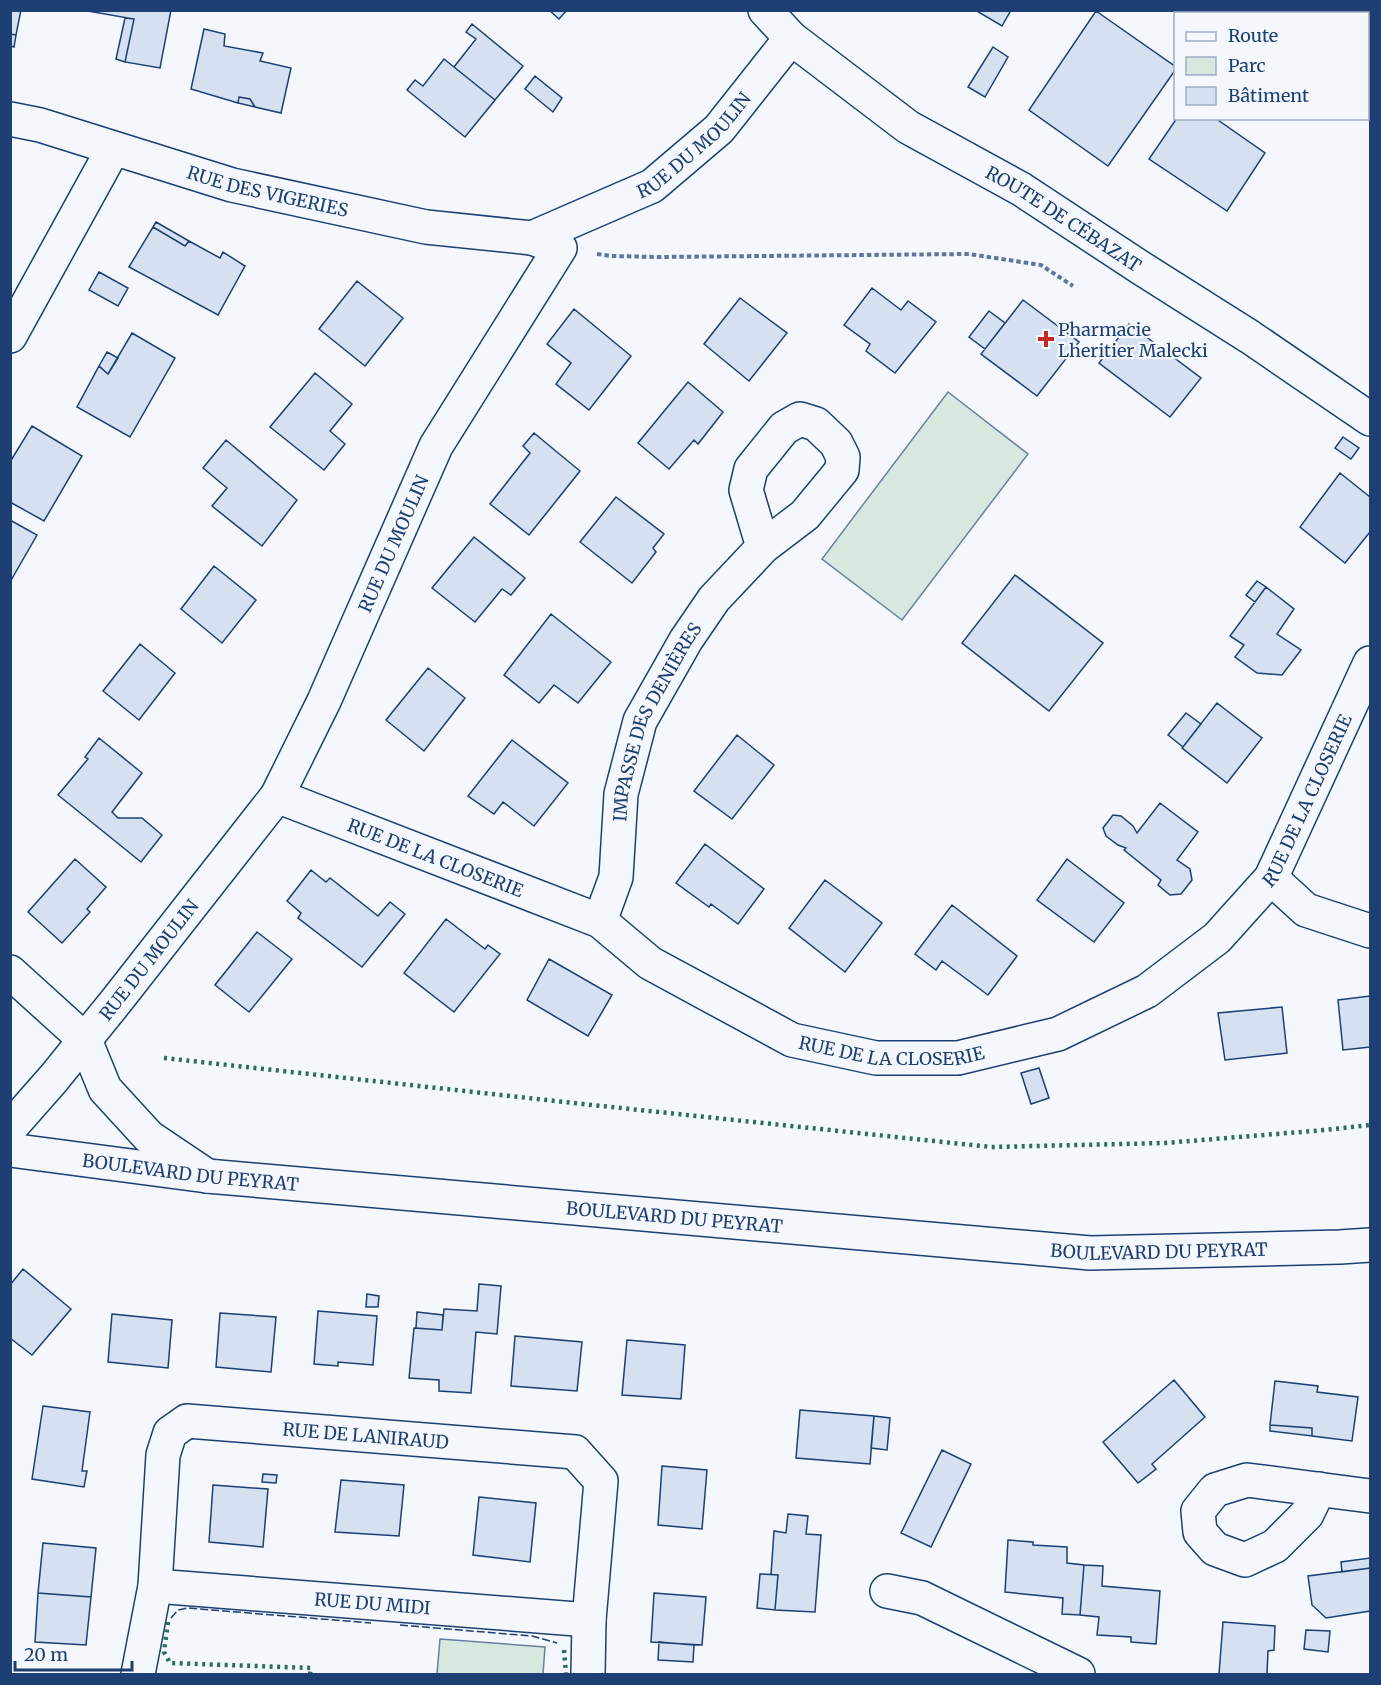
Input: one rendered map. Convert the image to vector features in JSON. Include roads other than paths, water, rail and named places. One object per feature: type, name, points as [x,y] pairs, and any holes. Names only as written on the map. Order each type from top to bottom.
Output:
[{"type":"street","name":"ROUTE DE CÉBAZAT","points":[[765,10],[791,38],[908,127],[1021,189],[1250,337],[1371,419]]},
{"type":"street","name":"RUE DU MOULIN","points":[[10,1128],[85,1040],[277,796],[324,701],[436,446],[546,243],[652,186],[719,129],[791,38]]},
{"type":"street","name":"RUE DES VIGERIES","points":[[10,119],[40,125],[232,185],[415,225],[546,243]]},
{"type":"street","points":[[10,336],[113,149]]},
{"type":"street","name":"IMPASSE DES DENIÈRES","points":[[600,921],[616,877],[621,794],[640,720],[686,640],[714,599],[763,547]]},
{"type":"street","name":"RUE DE LA CLOSERIE","points":[[277,796],[600,921],[650,963],[792,1040],[876,1058],[958,1058],[1058,1034],[1147,990],[1216,938],[1271,878],[1371,663]]},
{"type":"street","points":[[1271,878],[1306,910],[1371,931]]},
{"type":"street","points":[[10,972],[85,1040],[105,1089],[149,1137],[207,1176]]},
{"type":"street","name":"BOULEVARD DU PEYRAT","points":[[10,1150],[207,1176],[1090,1253],[1360,1244]]},
{"type":"street","name":"RUE DE LANIRAUD","points":[[138,1674],[155,1586],[163,1455],[170,1433],[188,1421],[575,1452],[602,1481],[589,1620],[588,1674]]},
{"type":"street","points":[[1319,1489],[1371,1496]]},
{"type":"street","name":"RUE DU MIDI","points":[[155,1586],[589,1620]]},
{"type":"street","points":[[887,1591],[922,1598],[1078,1674]]},
{"type":"place","name":"Pharmacie Lheritier Malecki","points":[[1046,339]]}]
